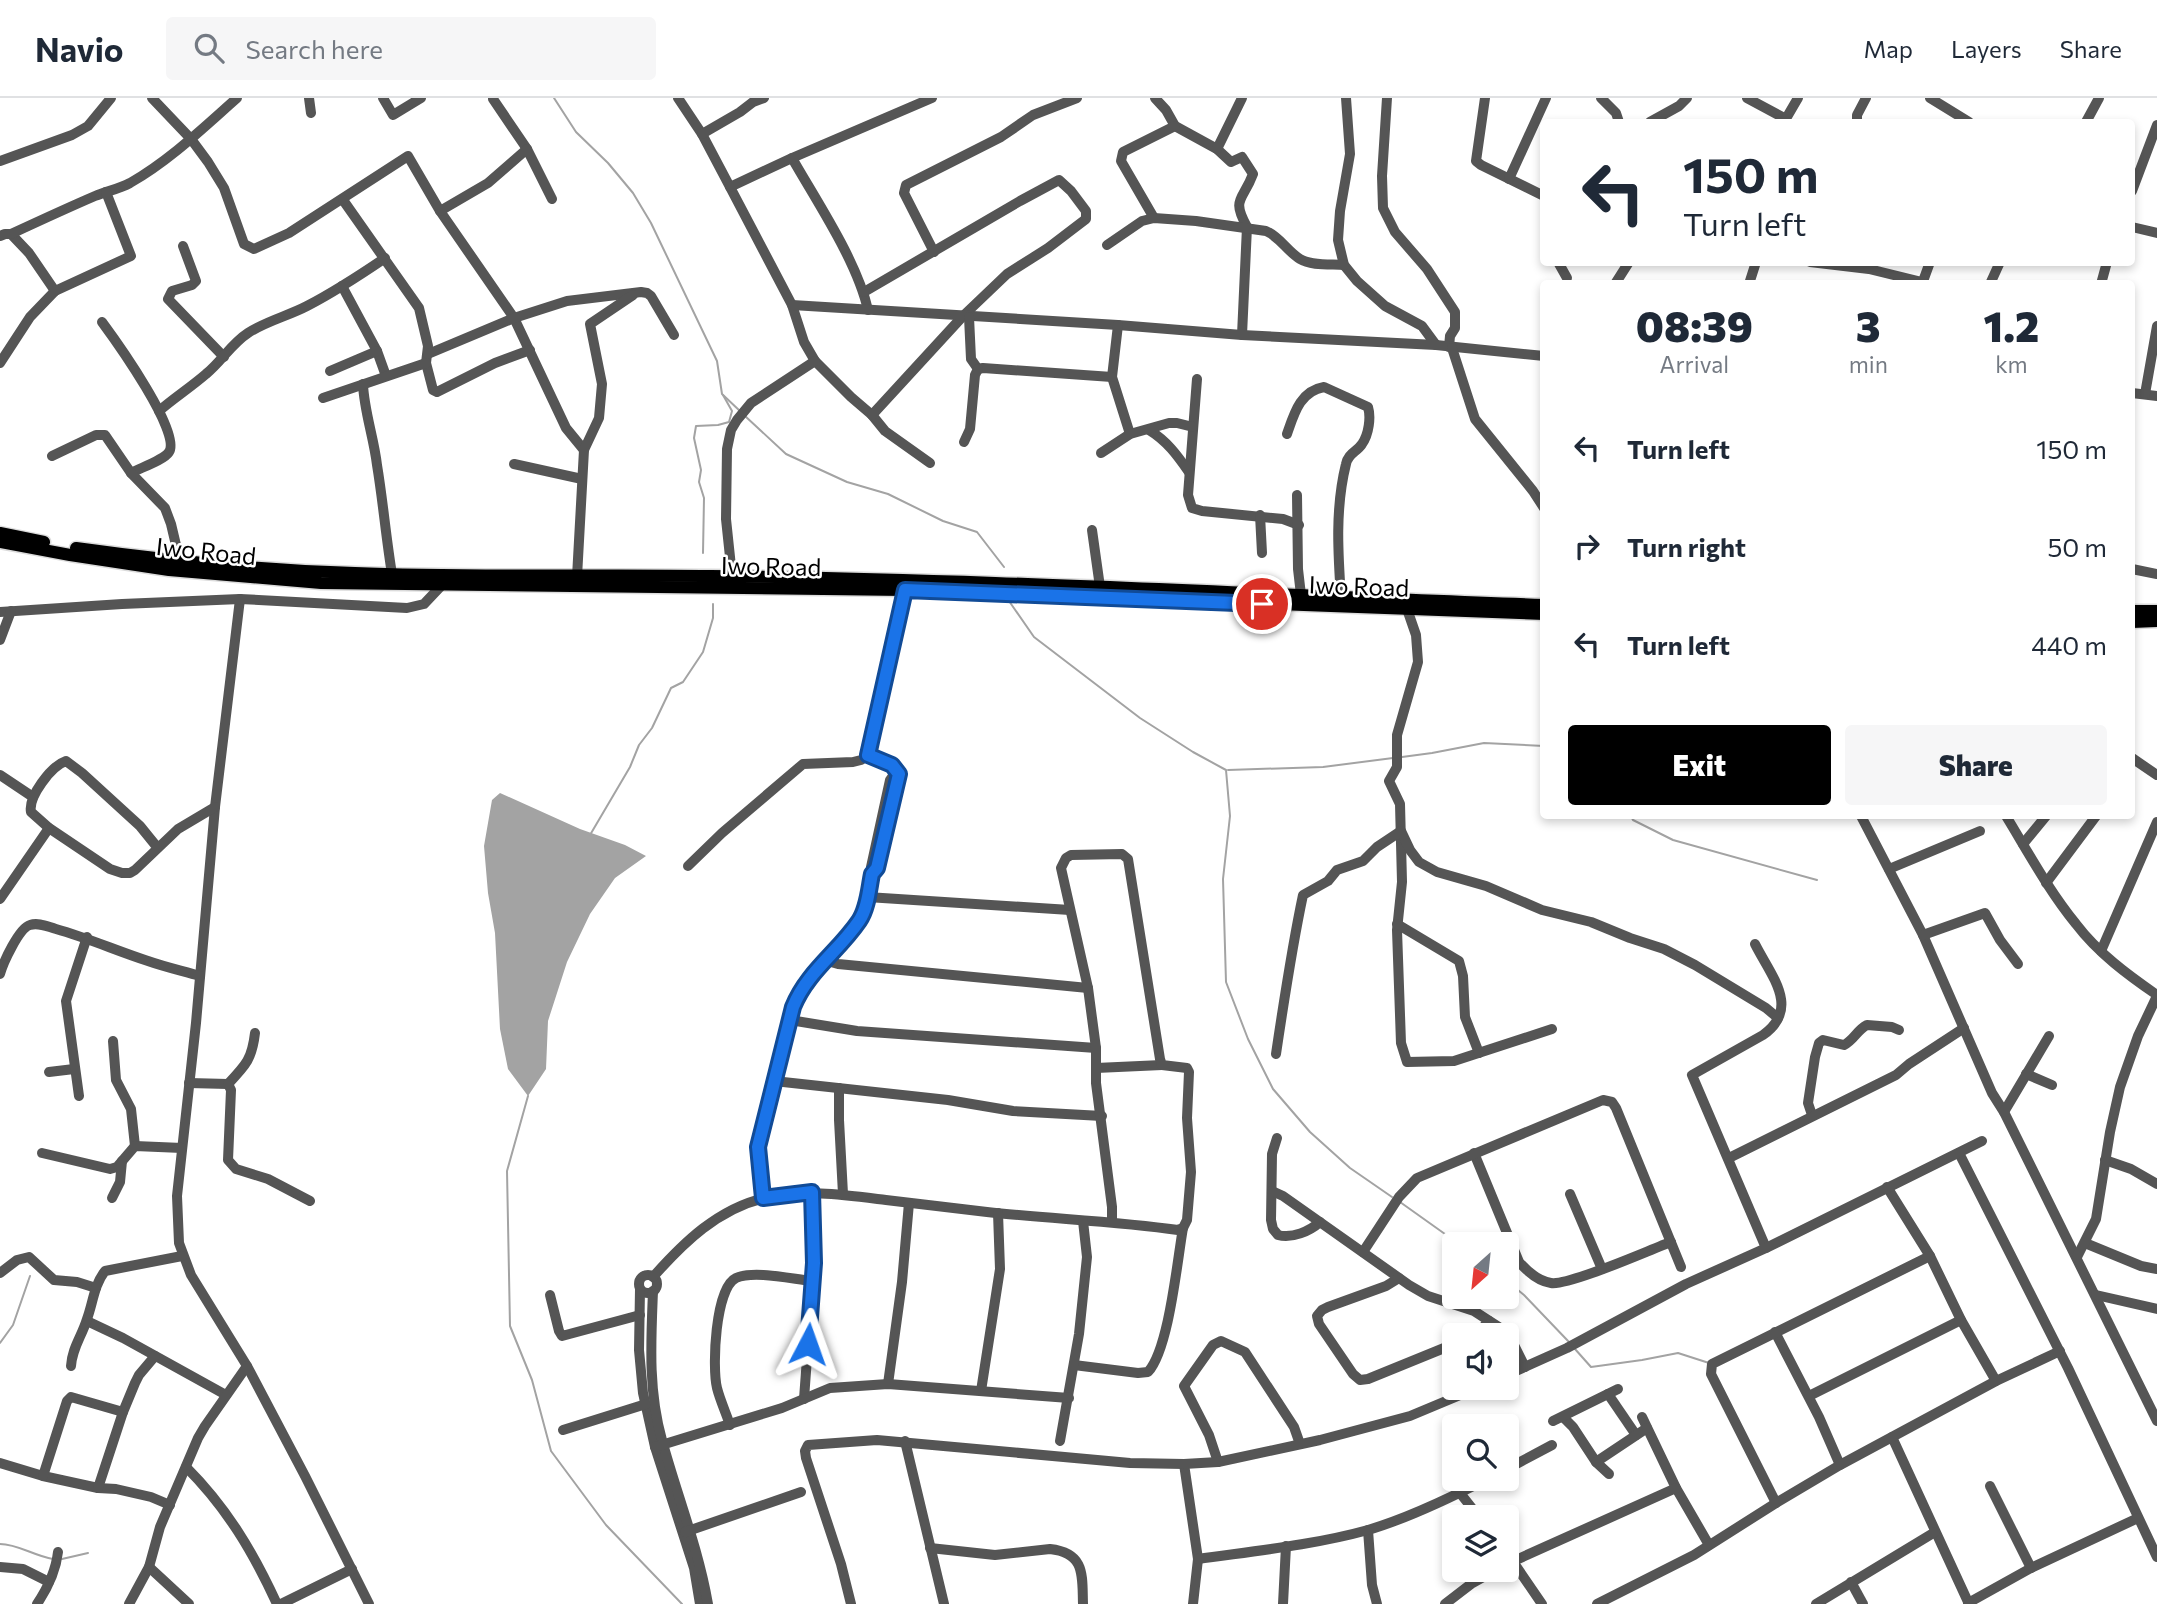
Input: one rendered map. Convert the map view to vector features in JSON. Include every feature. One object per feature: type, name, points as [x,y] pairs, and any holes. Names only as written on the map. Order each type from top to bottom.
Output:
[{"type":"main road","name":"Iwo Road","points":[[0,533],[69,547],[180,562],[318,572],[653,586],[1247,598],[1301,595],[1540,605]]},
{"type":"main road","name":"Iwo Road","points":[[0,542],[196,573],[321,583],[441,586],[577,577],[732,576],[1100,587],[1407,610],[1540,614]]},
{"type":"main road","points":[[2135,611],[2157,611]]},
{"type":"main road","points":[[2135,622],[2157,621]]},
{"type":"street","points":[[0,161],[72,135],[88,126],[111,98]]},
{"type":"street","points":[[152,98],[191,139],[224,188],[244,243],[250,248],[260,248],[289,233],[408,156],[440,211],[514,318],[566,428],[584,450]]},
{"type":"street","points":[[5,235],[118,189],[145,174],[191,139],[237,98]]},
{"type":"street","points":[[309,98],[311,113]]},
{"type":"street","points":[[383,98],[393,115],[421,98]]},
{"type":"street","points":[[678,98],[702,134],[792,305],[804,342],[816,361],[885,431],[930,463]]},
{"type":"street","points":[[702,134],[764,98]]},
{"type":"street","points":[[730,187],[932,98]]},
{"type":"street","points":[[934,252],[904,193],[906,185],[1001,137],[1033,115],[1077,98]]},
{"type":"street","points":[[1155,98],[1175,125],[1217,149],[1231,162],[1238,158],[1244,159],[1254,174],[1238,204],[1247,227],[1242,335]]},
{"type":"street","points":[[1217,149],[1242,98]]},
{"type":"street","points":[[1346,98],[1350,153],[1338,240],[1344,265],[1378,300],[1422,326],[1436,345]]},
{"type":"street","points":[[1387,98],[1382,176],[1383,208],[1395,232],[1427,269],[1455,312],[1455,328],[1450,336],[1451,348],[1475,419],[1540,502]]},
{"type":"street","points":[[1485,98],[1476,161],[1540,194]]},
{"type":"street","points":[[1509,179],[1546,98]]},
{"type":"street","points":[[1601,98],[1616,113],[1618,119]]},
{"type":"street","points":[[1655,119],[1679,106],[1687,98]]},
{"type":"street","points":[[1747,98],[1782,119]]},
{"type":"street","points":[[1786,119],[1798,98]]},
{"type":"street","points":[[1857,119],[1866,98]]},
{"type":"street","points":[[1930,98],[1964,119]]},
{"type":"street","points":[[2088,119],[2099,98]]},
{"type":"street","points":[[494,99],[527,149],[552,199]]},
{"type":"street","points":[[1154,218],[1121,157],[1123,152],[1175,125]]},
{"type":"street","points":[[2135,183],[2157,125]]},
{"type":"street","points":[[440,211],[488,183],[527,149]]},
{"type":"street","points":[[792,158],[832,227],[864,292],[868,310]]},
{"type":"street","points":[[864,292],[1059,180],[1086,211],[1086,219],[1007,274],[872,415]]},
{"type":"street","points":[[0,363],[30,317],[55,291],[131,256],[106,192]]},
{"type":"street","points":[[343,200],[419,308],[425,329],[432,387],[438,391],[495,363],[530,350]]},
{"type":"street","points":[[1107,244],[1142,221],[1165,217],[1247,227],[1274,235],[1298,258],[1307,262],[1344,265]]},
{"type":"street","points":[[2135,228],[2157,233]]},
{"type":"street","points":[[5,235],[29,253],[55,291]]},
{"type":"street","points":[[183,246],[196,281],[192,285],[172,291],[168,299],[224,357]]},
{"type":"street","points":[[159,411],[206,374],[233,344],[249,332],[305,307],[385,258]]},
{"type":"street","points":[[1560,266],[1567,278]]},
{"type":"street","points":[[1844,266],[1893,273],[1913,280]]},
{"type":"street","points":[[342,286],[377,351],[386,376]]},
{"type":"street","points":[[323,398],[427,359],[514,318],[567,301],[647,293],[674,335]]},
{"type":"street","points":[[577,577],[584,450],[598,418],[603,384],[590,324],[633,295]]},
{"type":"street","points":[[605,296],[612,308]]},
{"type":"street","points":[[792,305],[1436,345],[1540,356]]},
{"type":"street","points":[[966,316],[970,351],[973,364],[978,369],[1112,377]]},
{"type":"street","points":[[102,322],[128,359],[170,435],[170,451],[165,456],[131,473]]},
{"type":"street","points":[[1118,325],[1112,377],[1130,434]]},
{"type":"street","points":[[2145,394],[2157,326]]},
{"type":"street","points":[[330,371],[377,351]]},
{"type":"street","points":[[732,576],[726,519],[727,449],[731,430],[751,402],[816,361]]},
{"type":"street","points":[[964,442],[970,429],[975,375],[978,369]]},
{"type":"street","points":[[1198,379],[1189,473],[1188,495],[1192,508],[1259,515],[1298,525]]},
{"type":"street","points":[[363,384],[392,574]]},
{"type":"street","points":[[1287,434],[1300,402],[1317,388],[1324,387],[1368,407],[1371,416],[1362,445],[1348,456],[1341,487],[1338,547],[1341,598]]},
{"type":"street","points":[[2135,393],[2157,396]]},
{"type":"street","points":[[1101,453],[1130,434],[1169,423],[1192,427]]},
{"type":"street","points":[[1149,430],[1174,450],[1189,473]]},
{"type":"street","points":[[51,456],[102,434],[108,438],[131,473],[165,508],[180,562]]},
{"type":"street","points":[[513,464],[582,479]]},
{"type":"street","points":[[1297,495],[1301,595]]},
{"type":"street","points":[[1259,515],[1262,553]]},
{"type":"street","points":[[1092,530],[1100,587]]},
{"type":"street","points":[[2135,570],[2157,574]]},
{"type":"street","points":[[0,612],[240,599],[407,608],[424,604],[441,586]]},
{"type":"street","points":[[688,866],[722,833],[803,764],[853,762],[868,755],[905,590]]},
{"type":"street","points":[[240,599],[215,807],[182,1148],[178,1233],[182,1256],[191,1275],[247,1366],[369,1604]]},
{"type":"street","points":[[1407,610],[1416,635],[1418,662],[1397,735],[1396,767],[1389,780],[1400,804],[1402,882],[1397,924],[1401,1043],[1407,1062],[1454,1061],[1552,1029]]},
{"type":"street","points":[[0,640],[11,611]]},
{"type":"street","points":[[763,1198],[758,1147],[793,1007],[803,985],[860,920],[872,874],[877,868],[898,780],[897,769],[868,755]]},
{"type":"street","points":[[157,847],[140,826],[66,761],[53,769],[30,802],[31,812],[49,828],[110,869],[122,873],[135,870],[178,829],[215,807]]},
{"type":"street","points":[[2135,764],[2157,775]]},
{"type":"street","points":[[0,775],[33,797]]},
{"type":"street","points":[[1863,819],[1923,935],[1983,1074],[2157,1421]]},
{"type":"street","points":[[2008,819],[2046,883],[2076,925],[2128,975],[2157,995],[2138,1036],[2120,1087],[2096,1219],[2077,1257]]},
{"type":"street","points":[[2023,844],[2044,819]]},
{"type":"street","points":[[2046,883],[2094,819]]},
{"type":"street","points":[[2101,951],[2157,822]]},
{"type":"street","points":[[0,899],[4,885],[49,828]]},
{"type":"street","points":[[1401,831],[1419,862],[1437,872],[1486,886],[1542,910],[1591,922],[1664,949],[1766,1008],[1778,1018]]},
{"type":"street","points":[[1276,1054],[1303,895],[1328,881],[1337,870],[1363,861],[1377,847],[1401,831]]},
{"type":"street","points":[[1889,869],[1980,831]]},
{"type":"street","points":[[1112,1222],[1088,988],[1061,868],[1066,858],[1071,855],[1122,855],[1128,859],[1162,1065]]},
{"type":"street","points":[[867,897],[1070,910]]},
{"type":"street","points":[[1923,935],[1985,913],[2018,964]]},
{"type":"street","points":[[1,967],[26,927],[32,924],[87,937],[148,961],[200,975]]},
{"type":"street","points":[[1397,924],[1459,961],[1463,976],[1465,1017],[1479,1053]]},
{"type":"street","points":[[79,1096],[66,1001],[87,937]]},
{"type":"street","points":[[1755,944],[1782,999],[1783,1006],[1778,1018],[1763,1035],[1692,1075],[1766,1248]]},
{"type":"street","points":[[824,960],[838,964],[1088,988]]},
{"type":"street","points":[[790,1020],[857,1031],[1096,1048]]},
{"type":"street","points":[[1812,1115],[1808,1102],[1819,1043],[1823,1040],[1844,1045],[1853,1040],[1857,1032],[1867,1025],[1899,1030]]},
{"type":"street","points":[[1729,1158],[1896,1075],[1964,1028]]},
{"type":"street","points":[[189,1083],[228,1084],[249,1061],[255,1033]]},
{"type":"street","points":[[2004,1112],[2049,1036]]},
{"type":"street","points":[[42,1153],[110,1169],[117,1167],[135,1146],[131,1110],[116,1080],[113,1041]]},
{"type":"street","points":[[1074,1365],[1138,1373],[1148,1372],[1153,1366],[1163,1339],[1183,1228],[1187,1220],[1191,1172],[1187,1068],[1162,1065],[1096,1068]]},
{"type":"street","points":[[49,1072],[74,1069]]},
{"type":"street","points":[[2026,1074],[2052,1085]]},
{"type":"street","points":[[774,1081],[948,1100],[1013,1111],[1102,1116]]},
{"type":"street","points":[[228,1084],[231,1090],[230,1165],[268,1179],[310,1201]]},
{"type":"street","points":[[839,1088],[843,1194]]},
{"type":"street","points":[[1363,1252],[1399,1198],[1417,1178],[1602,1100],[1612,1102],[1616,1108],[1681,1267]]},
{"type":"street","points":[[1277,1138],[1272,1154],[1273,1229],[1279,1235],[1291,1236],[1311,1229],[1320,1222]]},
{"type":"street","points":[[1519,1369],[1571,1346],[1686,1284],[1766,1248],[1982,1141]]},
{"type":"street","points":[[135,1146],[182,1148]]},
{"type":"street","points":[[1474,1153],[1520,1262],[1541,1280],[1558,1283],[1671,1242]]},
{"type":"street","points":[[1959,1153],[2060,1351],[2157,1557]]},
{"type":"street","points":[[112,1198],[120,1182],[122,1160]]},
{"type":"street","points":[[2105,1160],[2156,1181]]},
{"type":"street","points":[[1887,1187],[1930,1256],[1961,1320],[1996,1381]]},
{"type":"street","points":[[1272,1191],[1428,1296],[1474,1311],[1489,1323]]},
{"type":"street","points":[[653,1277],[714,1219],[729,1210],[763,1198],[812,1192],[998,1213],[1178,1230],[1183,1228]]},
{"type":"street","points":[[804,1399],[814,1263],[812,1192]]},
{"type":"street","points":[[1570,1194],[1602,1269]]},
{"type":"street","points":[[888,1384],[909,1203]]},
{"type":"street","points":[[981,1391],[1000,1269],[998,1213]]},
{"type":"street","points":[[1060,1441],[1074,1365],[1087,1257],[1083,1221]]},
{"type":"street","points":[[2085,1242],[2141,1266],[2157,1269]]},
{"type":"street","points":[[71,1366],[72,1353],[105,1271],[182,1256]]},
{"type":"street","points":[[1776,1503],[1711,1374],[1712,1364],[1930,1256]]},
{"type":"street","points":[[0,1273],[17,1260],[29,1257],[54,1280],[77,1282],[96,1288]]},
{"type":"street","points":[[730,1424],[717,1387],[715,1372],[720,1305],[730,1283],[737,1278],[757,1275],[812,1281]]},
{"type":"street","points":[[653,1277],[643,1276],[640,1280],[639,1350],[646,1404],[686,1531],[702,1571],[708,1604]]},
{"type":"street","points":[[653,1277],[656,1286],[653,1291],[650,1363],[659,1446]]},
{"type":"street","points":[[1399,1278],[1386,1286],[1328,1307],[1317,1316],[1319,1324],[1353,1374],[1360,1380],[1442,1350]]},
{"type":"street","points":[[640,1289],[645,1292],[653,1291]]},
{"type":"street","points":[[550,1295],[562,1336],[640,1315]]},
{"type":"street","points":[[2096,1295],[2157,1309]]},
{"type":"street","points":[[1809,1396],[1961,1320]]},
{"type":"street","points":[[87,1321],[226,1395]]},
{"type":"street","points":[[1775,1332],[1809,1396],[1840,1465]]},
{"type":"street","points":[[1218,1462],[1209,1435],[1184,1385],[1213,1345],[1221,1341],[1245,1352],[1294,1427],[1300,1444]]},
{"type":"street","points":[[1597,1604],[1709,1545],[1840,1465],[1996,1381],[2060,1351]]},
{"type":"street","points":[[1519,1353],[1525,1367]]},
{"type":"street","points":[[98,1488],[123,1412],[139,1375],[155,1356]]},
{"type":"street","points":[[129,1604],[149,1567],[160,1527],[205,1426],[247,1366]]},
{"type":"street","points":[[659,1446],[782,1408],[830,1388],[888,1384],[1069,1398]]},
{"type":"street","points":[[1609,1474],[1596,1462],[1573,1427],[1558,1419],[1613,1391],[1636,1435]]},
{"type":"street","points":[[43,1476],[67,1401],[71,1397],[123,1412]]},
{"type":"street","points":[[851,1604],[805,1451],[808,1445],[877,1440],[905,1441],[1130,1463],[1218,1462],[1410,1416],[1448,1400]]},
{"type":"street","points":[[563,1430],[646,1404]]},
{"type":"street","points":[[1642,1417],[1676,1488],[1709,1545]]},
{"type":"street","points":[[1596,1462],[1647,1428]]},
{"type":"street","points":[[1892,1437],[1969,1603],[2031,1568],[2138,1518]]},
{"type":"street","points":[[905,1441],[944,1604]]},
{"type":"street","points":[[1519,1463],[1552,1445]]},
{"type":"street","points":[[0,1462],[43,1476],[98,1488],[116,1489],[170,1504]]},
{"type":"street","points":[[1184,1464],[1198,1559],[1193,1604]]},
{"type":"street","points":[[186,1467],[217,1500],[261,1568],[279,1604],[352,1569]]},
{"type":"street","points":[[1990,1486],[2031,1568]]},
{"type":"street","points":[[1519,1555],[1676,1488]]},
{"type":"street","points":[[1198,1559],[1368,1530],[1464,1491]]},
{"type":"street","points":[[686,1531],[801,1492]]},
{"type":"street","points":[[1460,1493],[1470,1505]]},
{"type":"street","points":[[1368,1530],[1377,1604]]},
{"type":"street","points":[[686,1531],[700,1604]]},
{"type":"street","points":[[1816,1604],[1935,1532]]},
{"type":"street","points":[[1283,1604],[1286,1546]]},
{"type":"street","points":[[930,1548],[995,1555],[1059,1550],[1077,1560],[1081,1567],[1083,1604]]},
{"type":"street","points":[[37,1604],[49,1582],[58,1552]]},
{"type":"street","points":[[0,1567],[23,1569],[49,1582]]},
{"type":"street","points":[[149,1567],[189,1604]]},
{"type":"street","points":[[1519,1573],[1542,1604]]},
{"type":"street","points":[[1445,1604],[1475,1582]]},
{"type":"street","points":[[1851,1582],[1863,1604]]},
{"type":"street","points":[[1622,1593],[1627,1604]]},
{"type":"shaded area","points":[[500,793],[646,856],[615,878],[590,914],[567,962],[548,1021],[546,1069],[528,1096],[508,1069],[500,1029],[495,933],[484,846],[492,800]]},
{"type":"waterway","points":[[554,98],[576,132],[608,163],[633,193],[651,223],[717,361],[722,394],[741,412]]},
{"type":"waterway","points":[[703,553],[704,498],[699,482],[701,470],[694,438],[696,426],[729,422],[732,411],[723,395]]},
{"type":"waterway","points":[[745,416],[786,454],[847,482],[888,494],[943,521],[977,532],[1004,567]]},
{"type":"waterway","points":[[1009,601],[1034,637],[1140,718],[1226,770],[1230,816],[1223,879],[1226,982],[1248,1039],[1273,1089],[1310,1132],[1350,1168],[1392,1197]]},
{"type":"waterway","points":[[590,835],[630,767],[639,745],[652,728],[671,688],[683,682],[703,652],[713,618],[713,604]]},
{"type":"waterway","points":[[1402,757],[1484,743],[1540,746]]},
{"type":"waterway","points":[[1228,770],[1323,767],[1393,758]]},
{"type":"waterway","points":[[1632,819],[1673,840],[1817,880]]},
{"type":"waterway","points":[[528,1096],[507,1171],[510,1326],[532,1380],[551,1451],[606,1525],[682,1604]]},
{"type":"waterway","points":[[1400,1202],[1442,1232]]},
{"type":"waterway","points":[[0,1343],[13,1325],[30,1276]]},
{"type":"waterway","points":[[1519,1291],[1569,1342]]},
{"type":"waterway","points":[[1575,1349],[1591,1367],[1678,1353],[1709,1363]]},
{"type":"waterway","points":[[0,1544],[53,1559]]},
{"type":"waterway","points":[[62,1559],[88,1553]]},
{"type":"route","points":[[808,1344],[814,1263],[812,1192],[763,1198],[758,1147],[798,994],[860,920],[872,874],[877,868],[899,774],[892,765],[868,755],[905,590],[1262,604]]}]
